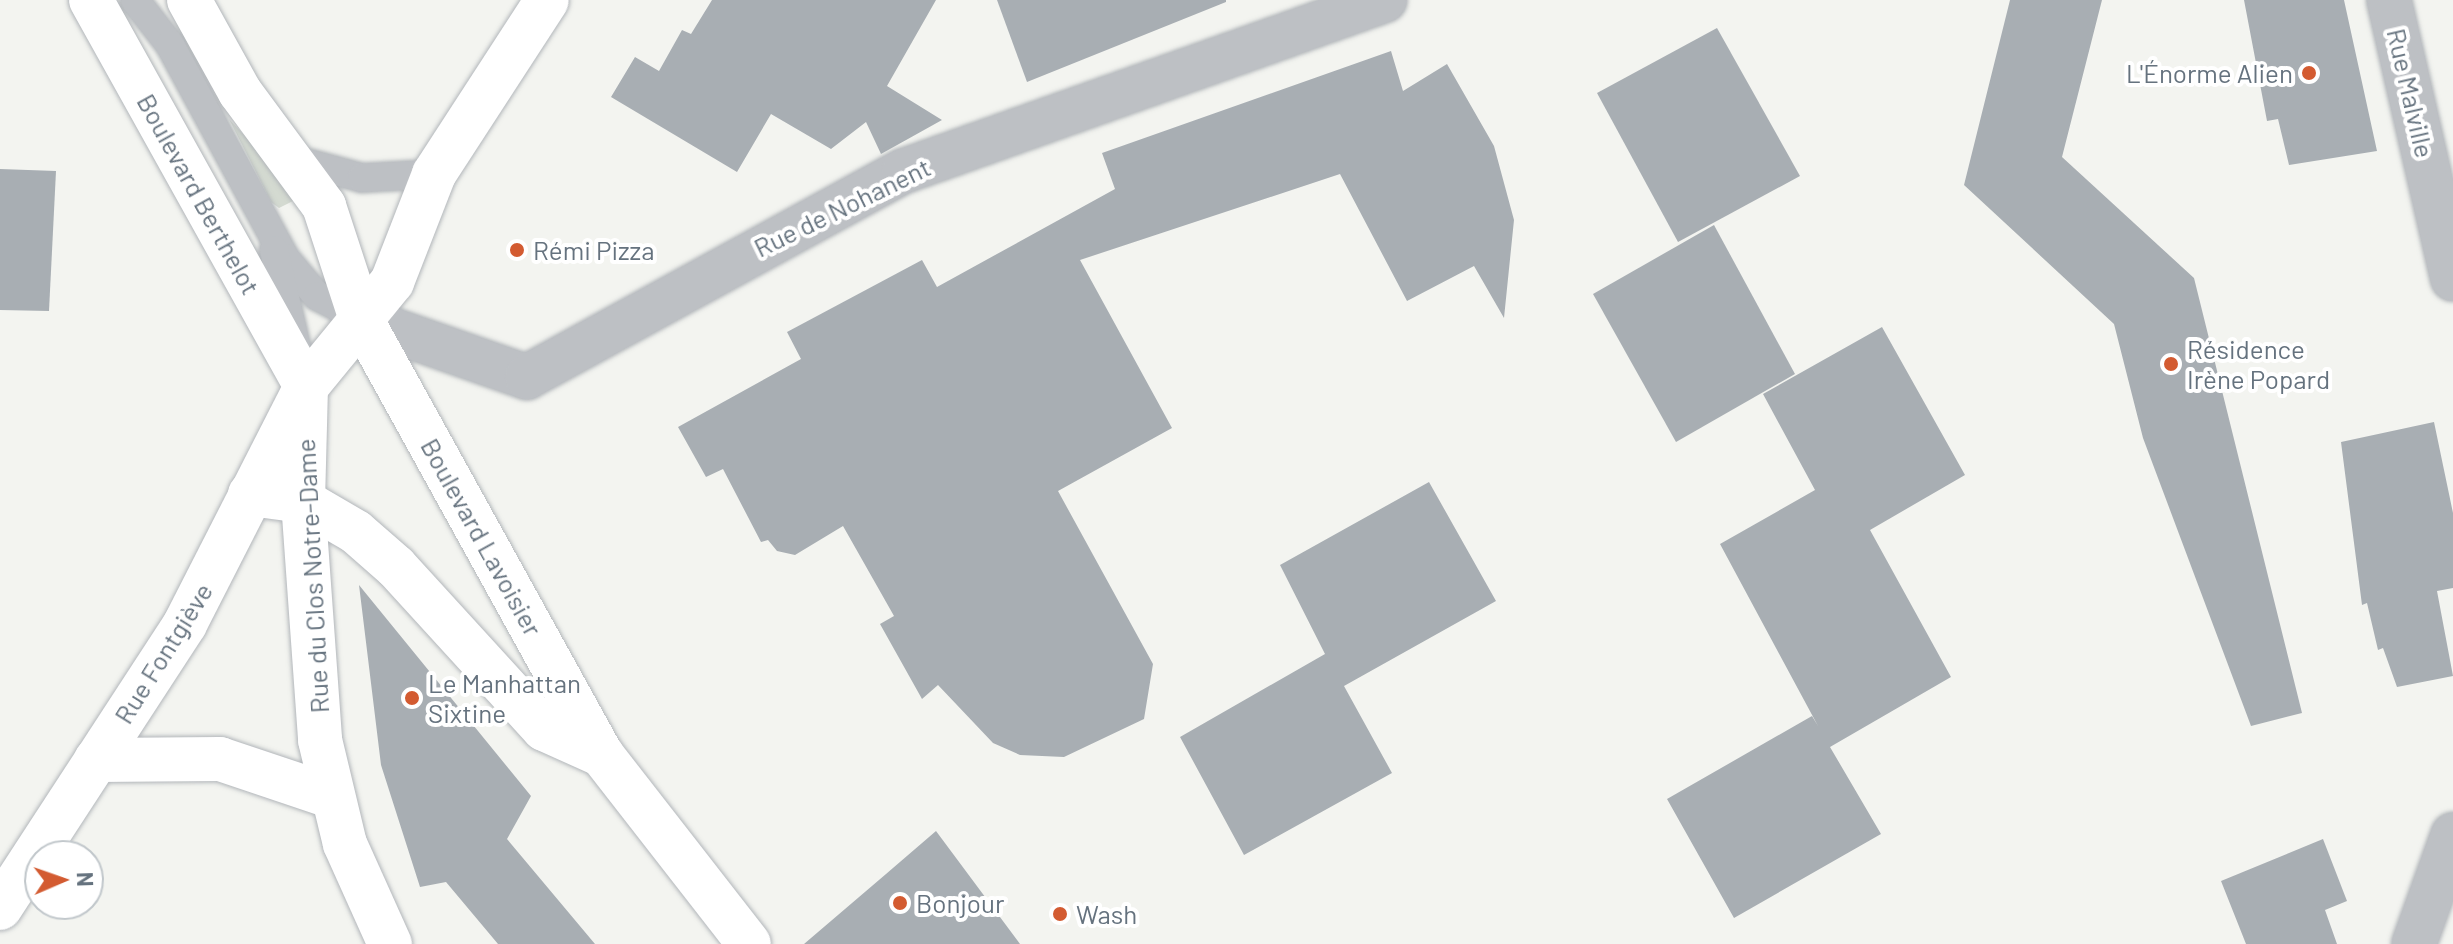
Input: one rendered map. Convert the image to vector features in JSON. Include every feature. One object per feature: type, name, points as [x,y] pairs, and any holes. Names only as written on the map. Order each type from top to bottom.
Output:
[{"type":"main road","name":"Boulevard Berthelot","points":[[91,0],[306,387]]},
{"type":"main road","points":[[189,0],[240,92],[329,218],[361,319]]},
{"type":"main road","name":"Rue Fontgiève","points":[[0,908],[185,624],[306,387],[392,282],[434,174],[547,0]]},
{"type":"main road","name":"Boulevard Lavoisier","points":[[361,319],[602,755],[749,944]]},
{"type":"main road","name":"Rue du Clos Notre-Dame","points":[[306,387],[303,501],[312,676],[333,797],[345,844],[390,944]]},
{"type":"main road","points":[[250,494],[303,501],[356,532],[396,567],[544,729],[602,755]]},
{"type":"main road","points":[[96,760],[220,759],[333,797]]},
{"type":"street","name":"Rue de Nohanent","points":[[361,319],[527,377],[904,171],[1385,0]]},
{"type":"street","name":"Rue Malville","points":[[2389,0],[2453,279]]},
{"type":"street","points":[[2414,944],[2453,835]]},
{"type":"lane","points":[[135,0],[170,45],[271,233],[317,296],[361,319]]},
{"type":"lane","points":[[289,158],[362,178],[434,174]]},
{"type":"lane","points":[[271,233],[306,387]]},
{"type":"shaded area","points":[[229,119],[284,177],[299,198],[279,208],[271,202]]},
{"type":"building","points":[[712,0],[936,0],[887,86],[942,120],[881,154],[866,122],[831,149],[771,114],[737,172],[611,97],[635,57],[659,71],[682,30],[691,34]]},
{"type":"building","points":[[997,0],[1226,0],[1226,2],[1027,82]]},
{"type":"building","name":"Résidence Irène Popard","points":[[2010,0],[2102,0],[2062,157],[2194,278],[2302,713],[2251,726],[2143,438],[2114,324],[1964,185]]},
{"type":"building","name":"L'Énorme Alien","points":[[2244,0],[2344,0],[2377,151],[2289,165],[2278,119],[2267,121]]},
{"type":"building","points":[[1717,28],[1800,176],[1678,242],[1597,93]]},
{"type":"building","points":[[1391,51],[1403,91],[1447,64],[1494,146],[1514,220],[1504,318],[1474,266],[1407,301],[1340,174],[1080,260],[1172,428],[1058,491],[1153,664],[1144,719],[1064,757],[1020,755],[993,743],[938,685],[922,699],[880,624],[894,616],[843,526],[795,555],[777,551],[768,540],[761,542],[723,469],[706,477],[678,427],[801,359],[787,332],[922,260],[937,287],[1115,189],[1102,153]]},
{"type":"building","points":[[0,169],[56,171],[49,311],[0,310]]},
{"type":"building","points":[[1714,225],[1795,374],[1676,442],[1593,294]]},
{"type":"building","points":[[1882,327],[1965,475],[1870,530],[1951,677],[1830,747],[1881,834],[1734,918],[1667,799],[1812,716],[1818,726],[1720,544],[1815,490],[1763,394]]},
{"type":"building","points":[[2434,422],[2453,513],[2453,588],[2437,591],[2453,676],[2397,687],[2383,648],[2378,650],[2367,603],[2362,605],[2341,442]]},
{"type":"building","points":[[1429,482],[1496,601],[1344,686],[1392,773],[1244,855],[1180,737],[1325,654],[1280,565]]},
{"type":"building","name":"Le Manhattan Sixtine","points":[[359,585],[531,796],[507,839],[595,944],[498,944],[446,882],[420,887],[381,765]]},
{"type":"building","name":"Bonjour","points":[[936,831],[1020,944],[804,944],[886,874]]},
{"type":"building","points":[[2323,839],[2347,901],[2325,910],[2337,944],[2246,944],[2221,881]]},
{"type":"place","name":"L'Énorme Alien","points":[[2309,73]]},
{"type":"place","name":"Rémi Pizza","points":[[517,250]]},
{"type":"place","name":"Résidence Irène Popard","points":[[2171,364]]},
{"type":"place","name":"Le Manhattan Sixtine","points":[[412,698]]},
{"type":"place","name":"Bonjour","points":[[900,903]]},
{"type":"place","name":"Wash","points":[[1060,914]]}]
